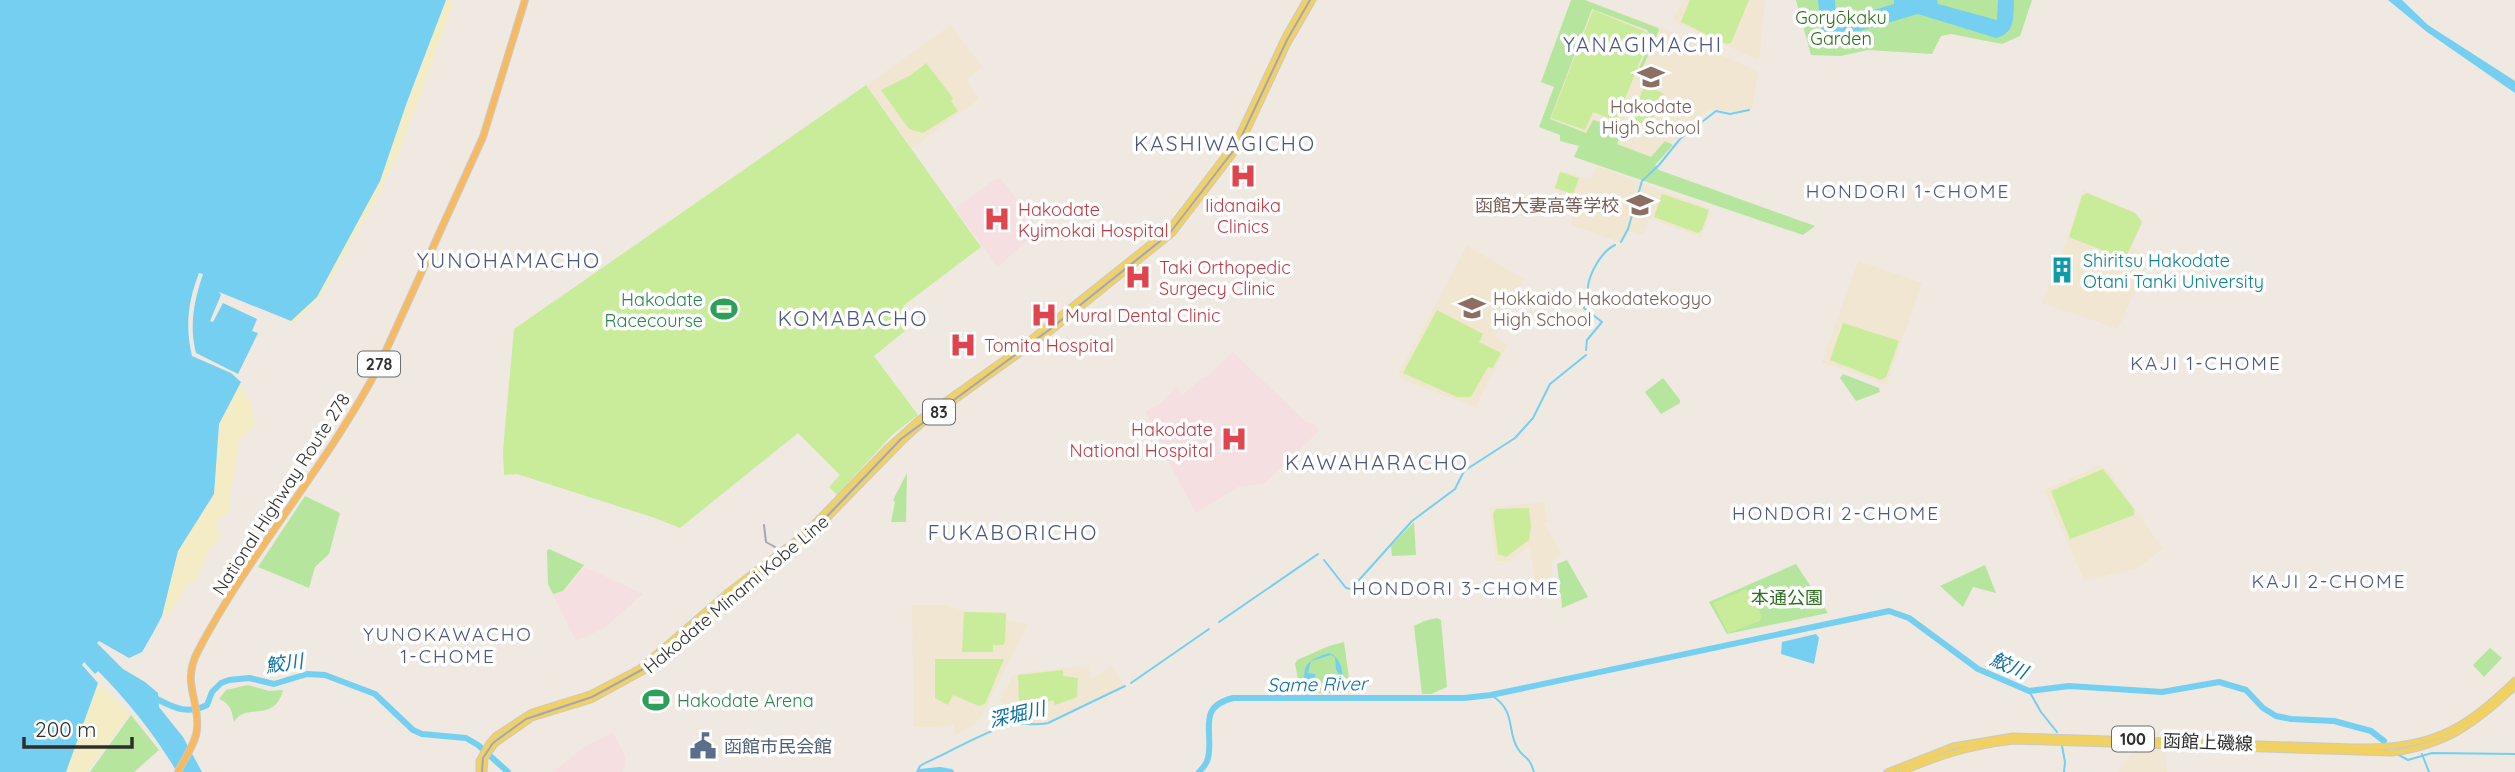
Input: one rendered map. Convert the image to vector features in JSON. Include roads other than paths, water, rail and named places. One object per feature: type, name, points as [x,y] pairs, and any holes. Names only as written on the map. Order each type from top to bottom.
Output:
[{"type":"highway","name":"National Highway Route 278","points":[[178,772],[197,729],[191,681],[198,652],[231,595],[358,404],[390,342],[483,136],[525,0]]},
{"type":"main road","name":"Hakodate Minami Kobe Line","points":[[488,749],[495,736],[532,712],[590,694],[640,668],[729,591],[805,533],[887,448],[918,420],[1013,352],[1162,234],[1174,223],[1234,144],[1284,37],[1306,0]]},
{"type":"main road","name":"Hakodate Minami Kobe Line","points":[[488,749],[532,718],[591,700],[646,670],[733,595],[816,530],[891,452],[922,424],[1028,349],[1161,244],[1179,226],[1241,145],[1287,45],[1313,0]]},
{"type":"main road","name":"函館上磯線","points":[[1902,772],[1954,752],[1984,744],[2014,741],[2393,750],[2434,738],[2460,726],[2485,709],[2515,680]]},
{"type":"main road","name":"函館上磯線","points":[[1887,772],[1954,746],[2013,736],[2385,748],[2401,752],[2433,744],[2453,735],[2488,712],[2515,687]]},
{"type":"main road","name":"83","points":[[481,772],[483,756],[488,749]]},
{"type":"water","points":[[0,0],[446,0],[380,181],[317,297],[291,321],[219,292],[221,295],[210,321],[213,322],[223,303],[257,319],[252,331],[258,333],[238,374],[196,353],[194,313],[203,274],[199,273],[195,283],[188,324],[192,356],[231,373],[241,382],[219,424],[214,494],[178,551],[162,616],[142,652],[129,658],[99,641],[97,643],[123,669],[158,693],[159,707],[183,737],[202,772],[177,772],[130,706],[98,671],[95,674],[84,662],[82,665],[98,683],[66,772],[0,772]]},
{"type":"water","points":[[1818,0],[1835,0],[1836,21],[1894,4],[1894,0],[1937,0],[1938,4],[1997,20],[1998,0],[2014,0],[2010,28],[1996,38],[1918,14],[1835,38],[1821,29]]},
{"type":"water","points":[[2388,0],[2402,0],[2428,25],[2515,81],[2515,93],[2427,32]]},
{"type":"water","points":[[1816,634],[1819,638],[1814,664],[1781,654],[1782,642]]},
{"type":"water","points":[[1329,653],[1335,657],[1331,655],[1311,661]]},
{"type":"water","points":[[1335,657],[1342,670],[1342,684],[1348,688],[1344,693],[1329,693],[1329,689],[1338,683],[1340,676]]},
{"type":"water","points":[[1311,661],[1308,673],[1315,674],[1316,681],[1306,687],[1304,673]]},
{"type":"waterway","points":[[1621,242],[1628,229],[1642,181],[1680,139],[1716,111],[1730,114],[1749,110]]},
{"type":"waterway","points":[[1586,350],[1587,340],[1602,322],[1584,308],[1589,280],[1601,257],[1615,245]]},
{"type":"waterway","points":[[1324,560],[1346,588],[1351,589],[1412,521],[1455,489],[1464,471],[1515,438],[1533,418],[1550,384],[1586,355]]},
{"type":"waterway","points":[[1219,622],[1318,554]]},
{"type":"waterway","name":"鮫川","points":[[1199,772],[1208,758],[1210,714],[1222,702],[1233,698],[1464,698],[1491,695],[1889,611],[1909,618],[1978,669],[2029,691],[2069,686],[2162,692],[2219,682],[2246,690],[2263,708],[2276,716],[2334,721],[2371,731],[2384,741]]},
{"type":"waterway","name":"深堀川","points":[[1131,683],[1209,629]]},
{"type":"waterway","name":"鮫川","points":[[151,696],[178,708],[192,710],[207,705],[212,692],[221,683],[229,680],[249,678],[274,684],[307,674],[325,675],[375,694],[413,730],[422,734],[466,738],[478,745],[508,772]]},
{"type":"waterway","name":"深堀川","points":[[917,772],[920,766],[927,762],[996,729],[1015,724],[1048,723],[1125,686]]},
{"type":"waterway","points":[[2029,691],[2057,732]]},
{"type":"waterway","points":[[1491,695],[1508,714],[1514,742],[1534,772]]},
{"type":"waterway","points":[[2062,746],[2064,772]]},
{"type":"waterway","name":"鮫川","points":[[2397,754],[2408,760],[2432,753],[2515,754]]},
{"type":"waterway","points":[[2422,754],[2429,772]]},
{"type":"waterway","name":"Same River","points":[[920,772],[951,772]]},
{"type":"tram line","points":[[482,772],[483,758],[493,743],[526,719],[592,697],[647,667],[735,590],[815,529],[901,439],[1049,330],[1169,234],[1237,146],[1287,40],[1310,0]]},
{"type":"tram line","points":[[764,525],[766,542],[775,547]]},
{"type":"place","name":"Hakodate High School","points":[[1651,77]]},
{"type":"place","name":"Iidanaika Clinics","points":[[1243,176]]},
{"type":"place","name":"函館大妻高等学校","points":[[1640,205]]},
{"type":"place","name":"Hakodate Kyimokai Hospital","points":[[997,219]]},
{"type":"place","name":"Shiritsu Hakodate Otani Tanki University","points":[[2062,270]]},
{"type":"place","name":"Taki Orthopedic Surgecy Clinic","points":[[1138,277]]},
{"type":"place","name":"Hokkaido Hakodatekogyo High School","points":[[1472,308]]},
{"type":"place","name":"Hakodate Racecourse","points":[[724,309]]},
{"type":"place","name":"MuraI Dental Clinic","points":[[1044,315]]},
{"type":"place","name":"Tomita Hospital","points":[[963,345]]},
{"type":"place","name":"Hakodate National Hospital","points":[[1234,439]]},
{"type":"place","name":"Hakodate Arena","points":[[656,700]]},
{"type":"place","name":"函館市民会館","points":[[703,746]]},
{"type":"district","name":"YANAGIMACHI","points":[[1643,44]]},
{"type":"district","name":"KASHIWAGICHO","points":[[1225,143]]},
{"type":"district","name":"HONDORI 1-CHOME","points":[[1908,191]]},
{"type":"district","name":"YUNOHAMACHO","points":[[509,260]]},
{"type":"district","name":"KOMABACHO","points":[[853,318]]},
{"type":"district","name":"KAJI 1-CHOME","points":[[2206,363]]},
{"type":"district","name":"KAWAHARACHO","points":[[1377,462]]},
{"type":"district","name":"HONDORI 2-CHOME","points":[[1836,513]]},
{"type":"district","name":"FUKABORICHO","points":[[1013,532]]},
{"type":"district","name":"KAJI 2-CHOME","points":[[2329,581]]},
{"type":"district","name":"HONDORI 3-CHOME","points":[[1456,588]]},
{"type":"district","name":"YUNOKAWACHO 1-CHOME","points":[[448,645]]},
{"type":"park label","name":"Goryōkaku Garden","points":[[1841,27]]},
{"type":"park label","name":"本通公園","points":[[1787,597]]}]
